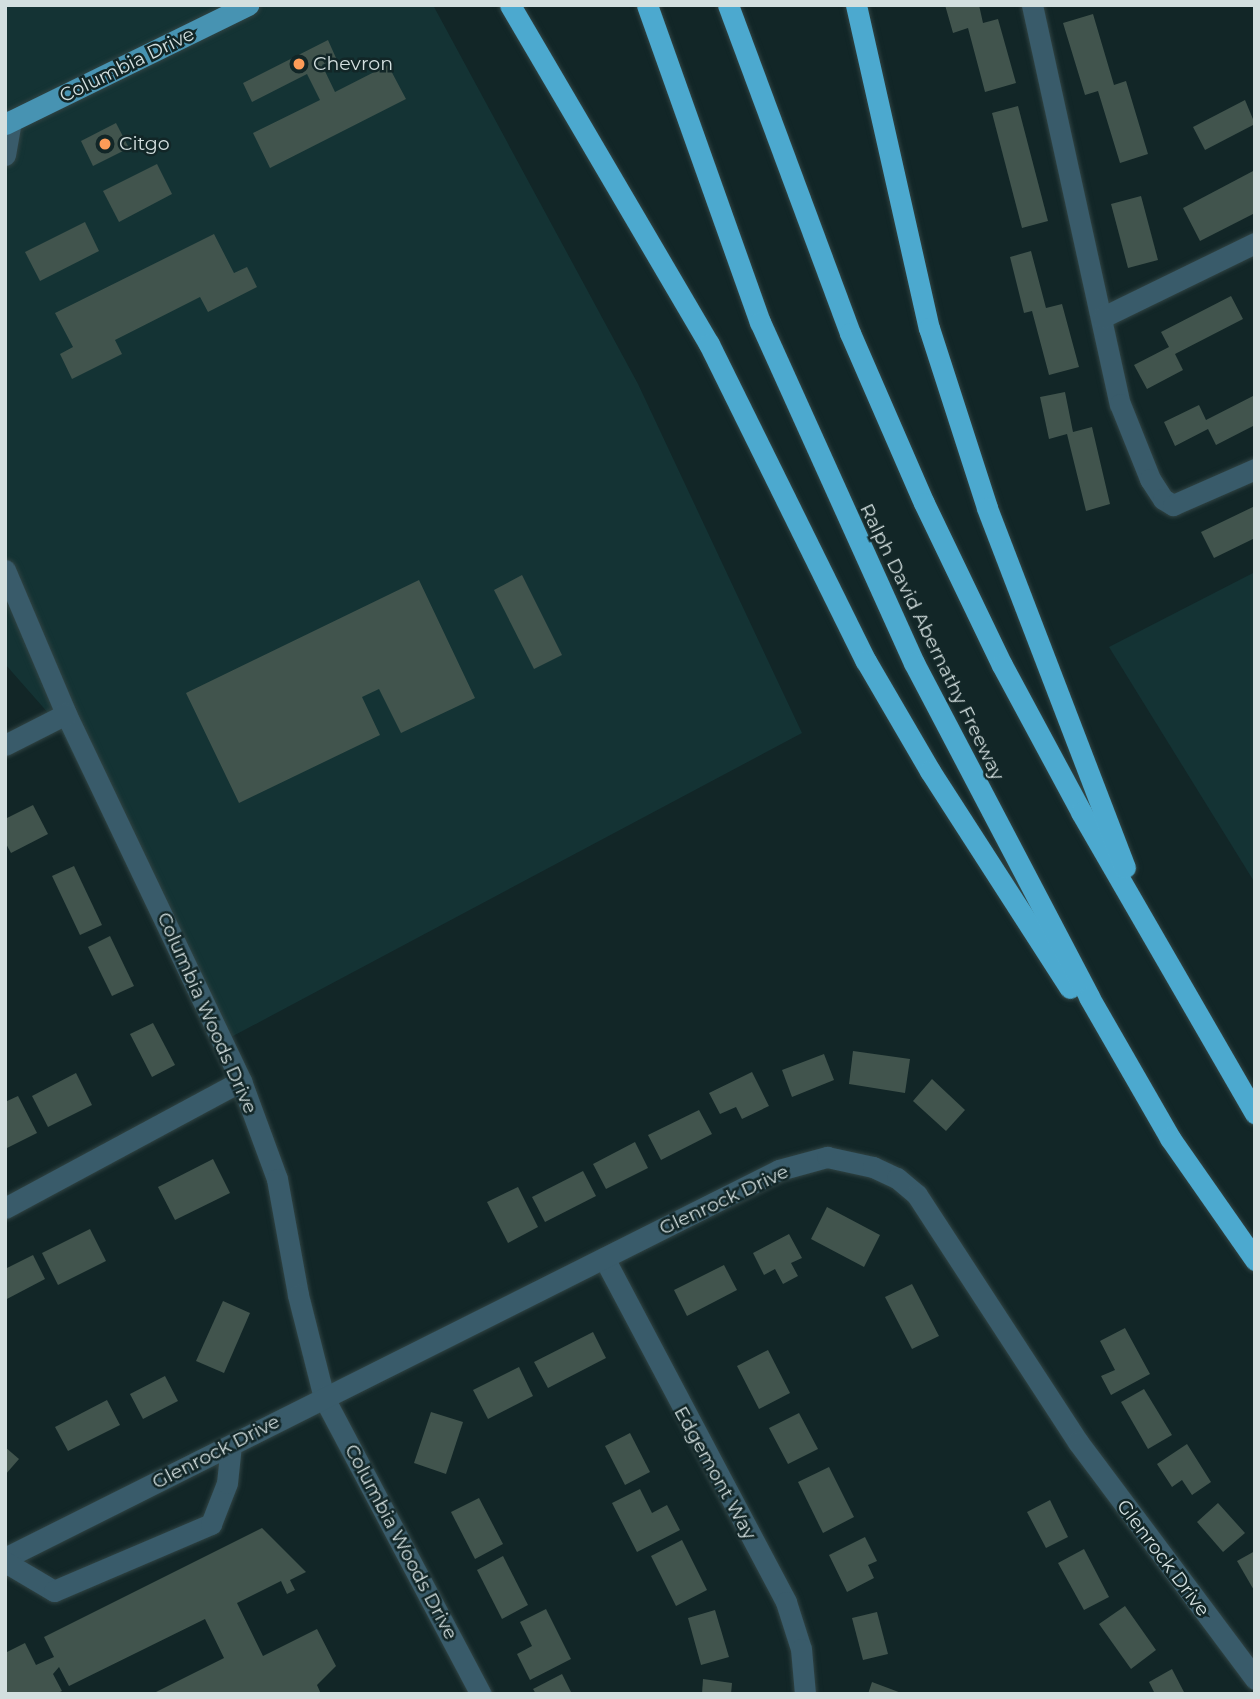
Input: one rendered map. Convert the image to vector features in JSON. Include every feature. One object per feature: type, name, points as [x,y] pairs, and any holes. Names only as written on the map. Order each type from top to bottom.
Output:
[{"type":"highway","points":[[510,5],[709,344],[866,661],[930,771],[1170,1138]]},
{"type":"highway","name":"Ralph David Abernathy Freeway","points":[[647,5],[760,322],[820,463],[1006,844],[1170,1138],[1255,1260]]},
{"type":"highway","points":[[729,5],[850,333],[924,503],[1002,665],[1161,956],[1255,1113]]},
{"type":"highway","points":[[856,5],[933,341],[992,521],[1161,956]]},
{"type":"main road","name":"Columbia Drive","points":[[8,122],[248,5]]},
{"type":"street","points":[[1032,5],[1103,317],[1120,404],[1150,479],[1163,499],[1173,505],[1185,503],[1255,469]]},
{"type":"street","points":[[5,155],[8,122]]},
{"type":"street","points":[[1103,317],[1255,243]]},
{"type":"street","name":"Columbia Woods Drive","points":[[5,570],[66,714],[241,1081],[277,1179],[298,1296],[324,1398],[481,1694]]},
{"type":"street","points":[[5,745],[66,714]]},
{"type":"street","points":[[5,1208],[241,1081]]},
{"type":"street","name":"Glenrock Drive","points":[[5,1560],[779,1170],[827,1157],[873,1167],[897,1178],[917,1195],[954,1247],[1078,1442],[1255,1679]]},
{"type":"street","name":"Edgemont Way","points":[[604,1258],[786,1602],[801,1648],[805,1694]]},
{"type":"street","points":[[5,1560],[54,1591],[211,1524],[227,1483],[231,1445]]},
{"type":"shaded area","points":[[5,5],[433,5],[638,384],[802,733],[220,1043],[57,723],[5,664]]},
{"type":"shaded area","points":[[1255,572],[1255,883],[1109,647]]},
{"type":"building","points":[[945,5],[979,5],[983,23],[998,19],[1016,83],[985,92],[968,28],[953,33]]},
{"type":"building","points":[[1093,14],[1114,85],[1126,81],[1148,154],[1120,163],[1098,91],[1085,95],[1063,23]]},
{"type":"building","points":[[328,40],[336,58],[322,65],[335,92],[388,65],[406,99],[270,168],[253,133],[320,100],[307,74],[252,102],[243,83]]},
{"type":"building","points":[[1245,100],[1255,124],[1205,150],[1193,127]]},
{"type":"building","points":[[1018,106],[1048,221],[1022,228],[992,113]]},
{"type":"building","name":"Citgo","points":[[116,123],[129,148],[93,166],[81,141]]},
{"type":"building","points":[[157,164],[172,194],[119,222],[103,191]]},
{"type":"building","points":[[1255,170],[1255,213],[1200,241],[1183,208]]},
{"type":"building","points":[[1141,196],[1158,260],[1128,268],[1111,204]]},
{"type":"building","points":[[85,222],[99,251],[40,281],[25,252]]},
{"type":"building","points":[[214,234],[234,273],[247,267],[257,287],[208,312],[200,297],[115,340],[122,354],[72,379],[60,354],[73,347],[55,313]]},
{"type":"building","points":[[1031,251],[1046,308],[1062,304],[1079,367],[1049,375],[1032,311],[1024,313],[1010,257]]},
{"type":"building","points":[[1231,296],[1243,319],[1175,354],[1183,370],[1147,389],[1134,365],[1169,347],[1161,332]]},
{"type":"building","points":[[1065,392],[1073,432],[1092,427],[1110,504],[1086,511],[1067,434],[1049,439],[1040,397]]},
{"type":"building","points":[[1255,395],[1255,425],[1216,445],[1208,429],[1175,446],[1164,422],[1199,405],[1206,420]]},
{"type":"building","points":[[1255,506],[1255,538],[1214,558],[1201,532]]},
{"type":"building","points":[[522,575],[562,655],[534,669],[494,590]]},
{"type":"building","points":[[419,580],[475,698],[401,733],[379,689],[362,697],[380,735],[239,803],[186,693]]},
{"type":"building","points":[[33,805],[48,834],[11,853],[5,842],[5,819]]},
{"type":"building","points":[[74,866],[102,925],[80,935],[52,876]]},
{"type":"building","points":[[110,936],[134,986],[112,996],[88,947]]},
{"type":"building","points":[[153,1023],[175,1065],[152,1077],[130,1034]]},
{"type":"building","points":[[853,1051],[910,1059],[905,1093],[849,1084]]},
{"type":"building","points":[[824,1054],[834,1080],[792,1097],[782,1070]]},
{"type":"building","points":[[752,1072],[769,1106],[742,1119],[736,1107],[720,1114],[709,1093]]},
{"type":"building","points":[[76,1073],[92,1105],[48,1127],[32,1096]]},
{"type":"building","points":[[932,1079],[965,1110],[946,1131],[913,1101]]},
{"type":"building","points":[[18,1096],[37,1133],[5,1149],[5,1102]]},
{"type":"building","points":[[699,1110],[712,1134],[661,1160],[648,1135]]},
{"type":"building","points":[[635,1142],[648,1168],[606,1189],[593,1164]]},
{"type":"building","points":[[213,1159],[230,1193],[175,1220],[158,1187]]},
{"type":"building","points":[[583,1171],[596,1196],[545,1222],[532,1197]]},
{"type":"building","points":[[518,1187],[538,1227],[508,1243],[487,1202]]},
{"type":"building","points":[[827,1207],[880,1235],[864,1267],[811,1239]]},
{"type":"building","points":[[90,1229],[106,1261],[58,1285],[42,1253]]},
{"type":"building","points":[[789,1234],[802,1258],[791,1263],[798,1276],[783,1284],[775,1269],[764,1275],[753,1253]]},
{"type":"building","points":[[33,1255],[45,1279],[5,1300],[5,1269]]},
{"type":"building","points":[[724,1265],[737,1290],[687,1316],[674,1290]]},
{"type":"building","points":[[912,1284],[939,1336],[912,1349],[885,1297]]},
{"type":"building","points":[[223,1301],[250,1313],[224,1373],[196,1361]]},
{"type":"building","points":[[1125,1328],[1150,1374],[1111,1395],[1101,1376],[1115,1370],[1100,1341]]},
{"type":"building","points":[[593,1332],[606,1358],[548,1388],[534,1362]]},
{"type":"building","points":[[768,1350],[790,1393],[759,1409],[737,1366]]},
{"type":"building","points":[[519,1367],[533,1396],[488,1419],[473,1390]]},
{"type":"building","points":[[165,1376],[178,1401],[143,1419],[130,1394]]},
{"type":"building","points":[[1144,1389],[1172,1435],[1148,1449],[1121,1402]]},
{"type":"building","points":[[107,1400],[120,1425],[68,1451],[55,1427]]},
{"type":"building","points":[[431,1412],[463,1422],[446,1474],[414,1463]]},
{"type":"building","points":[[799,1413],[818,1449],[788,1464],[769,1428]]},
{"type":"building","points":[[630,1433],[650,1472],[625,1485],[605,1446]]},
{"type":"building","points":[[1187,1444],[1211,1482],[1192,1495],[1182,1480],[1172,1487],[1157,1464]]},
{"type":"building","points":[[5,1447],[19,1459],[5,1475]]},
{"type":"building","points":[[829,1467],[854,1517],[823,1533],[798,1482]]},
{"type":"building","points":[[640,1489],[652,1513],[667,1505],[680,1530],[637,1552],[612,1503]]},
{"type":"building","points":[[479,1498],[503,1544],[475,1559],[451,1512]]},
{"type":"building","points":[[1050,1500],[1068,1537],[1046,1548],[1027,1512]]},
{"type":"building","points":[[1218,1503],[1245,1533],[1223,1552],[1197,1522]]},
{"type":"building","points":[[262,1528],[306,1572],[290,1580],[295,1590],[287,1594],[281,1581],[237,1603],[263,1656],[317,1629],[336,1666],[317,1685],[321,1694],[152,1694],[224,1658],[205,1619],[69,1686],[59,1667],[53,1674],[62,1691],[56,1694],[5,1694],[5,1653],[25,1643],[36,1665],[54,1657],[44,1637]]},
{"type":"building","points":[[865,1537],[877,1561],[868,1565],[874,1578],[847,1592],[829,1555]]},
{"type":"building","points":[[682,1540],[707,1590],[676,1606],[651,1556]]},
{"type":"building","points":[[1084,1549],[1109,1597],[1084,1610],[1058,1563]]},
{"type":"building","points":[[1255,1551],[1255,1592],[1237,1561]]},
{"type":"building","points":[[503,1556],[528,1605],[502,1619],[477,1570]]},
{"type":"building","points":[[1125,1606],[1156,1650],[1131,1669],[1099,1624]]},
{"type":"building","points":[[546,1609],[571,1659],[530,1680],[517,1654],[532,1646],[520,1622]]},
{"type":"building","points":[[715,1610],[729,1657],[701,1665],[688,1618]]},
{"type":"building","points":[[877,1612],[888,1654],[863,1660],[852,1618]]},
{"type":"building","points":[[1172,1669],[1185,1694],[1155,1694],[1149,1682]]},
{"type":"building","points":[[562,1674],[572,1694],[536,1694],[533,1689]]},
{"type":"building","points":[[703,1679],[732,1683],[731,1694],[702,1694]]},
{"type":"building","points":[[872,1682],[904,1694],[868,1694]]},
{"type":"place","name":"Chevron","points":[[299,64]]},
{"type":"place","name":"Citgo","points":[[105,144]]}]
